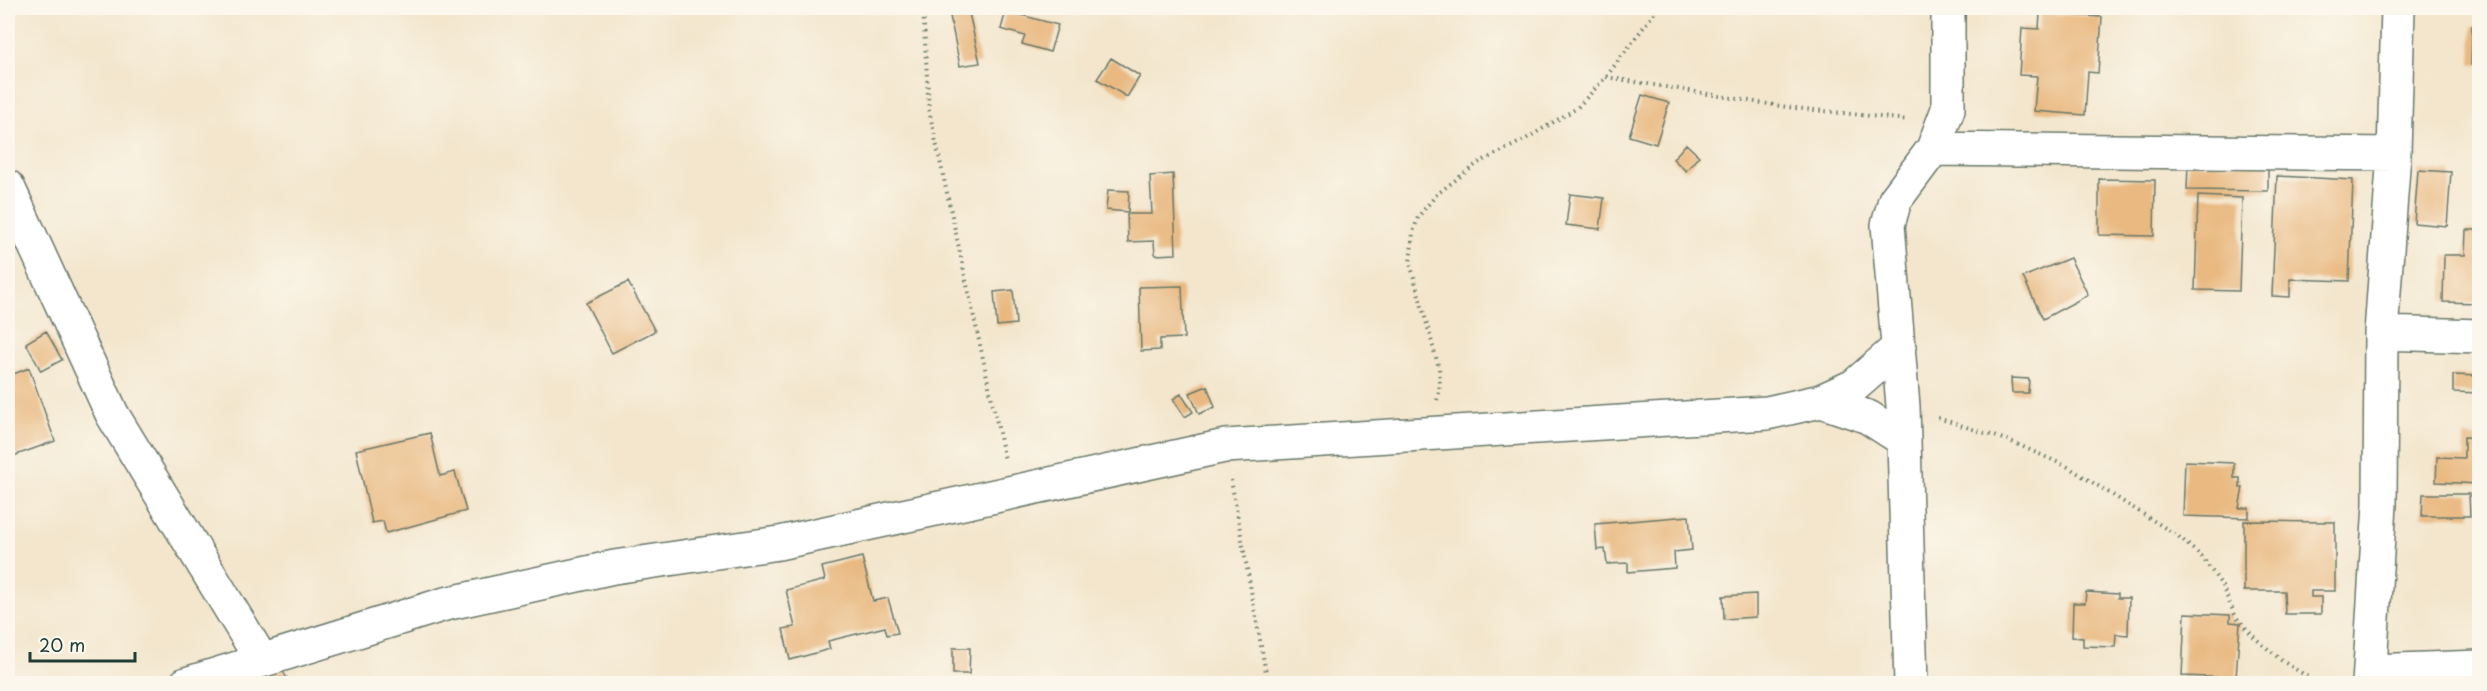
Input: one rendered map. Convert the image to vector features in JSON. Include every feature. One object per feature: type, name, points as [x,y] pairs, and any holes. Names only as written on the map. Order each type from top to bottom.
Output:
[{"type":"street","points":[[1911,684],[1903,406],[1888,225],[1895,200],[1938,136],[1948,109],[1948,8]]},
{"type":"street","points":[[2398,8],[2394,154],[2381,333],[2380,504],[2370,677],[2480,667]]},
{"type":"street","points":[[1938,136],[2394,154]]},
{"type":"street","points":[[9,195],[112,414],[261,659]]},
{"type":"street","points":[[2381,333],[2480,336]]},
{"type":"street","points":[[186,684],[445,604],[614,567],[779,543],[1225,446],[1767,412],[1821,401],[1854,386],[1899,347]]},
{"type":"street","points":[[1821,401],[1868,417],[1904,440]]},
{"type":"path","points":[[923,8],[929,110],[1012,494]]},
{"type":"path","points":[[1423,434],[1438,398],[1440,385],[1439,368],[1410,263],[1413,233],[1418,217],[1437,194],[1478,163],[1524,140],[1577,108],[1606,77],[1658,8]]},
{"type":"path","points":[[1606,77],[1786,107],[1938,136]]},
{"type":"path","points":[[1903,406],[2010,441],[2068,467],[2178,536],[2202,557],[2221,584],[2236,617],[2255,638],[2281,660],[2319,684]]},
{"type":"path","points":[[1225,446],[1268,684]]},
{"type":"path","points":[[2175,684],[2175,680],[2196,679],[2275,684]]},
{"type":"building","points":[[968,8],[980,63],[960,66],[949,11]]},
{"type":"building","points":[[1006,11],[1058,25],[1050,52],[1022,44],[1025,36],[1001,29]]},
{"type":"building","points":[[2040,13],[2102,17],[2098,73],[2088,72],[2085,115],[2034,111],[2037,76],[2019,75],[2022,28],[2039,29]]},
{"type":"building","points":[[2472,26],[2480,26],[2480,65],[2471,65]]},
{"type":"building","points":[[1111,58],[1140,76],[1127,97],[1097,79]]},
{"type":"building","points":[[1642,95],[1669,103],[1656,144],[1629,136]]},
{"type":"building","points":[[1686,144],[1699,156],[1686,171],[1673,159]]},
{"type":"building","points":[[2188,163],[2268,165],[2268,191],[2187,190]]},
{"type":"building","points":[[2418,170],[2451,172],[2447,226],[2414,223]]},
{"type":"building","points":[[1173,174],[1176,254],[1155,255],[1154,241],[1128,242],[1127,214],[1152,214],[1150,176]]},
{"type":"building","points":[[2277,176],[2353,180],[2349,281],[2290,279],[2290,297],[2272,296]]},
{"type":"building","points":[[2099,179],[2155,180],[2154,236],[2099,235]]},
{"type":"building","points":[[1108,190],[1129,191],[1128,212],[1106,210]]},
{"type":"building","points":[[1570,194],[1604,198],[1600,229],[1566,225]]},
{"type":"building","points":[[2198,196],[2242,198],[2239,291],[2195,290]]},
{"type":"building","points":[[2466,230],[2480,230],[2478,303],[2443,302],[2444,255],[2465,255]]},
{"type":"building","points":[[2070,258],[2088,295],[2043,319],[2023,277]]},
{"type":"building","points":[[628,282],[655,331],[612,353],[586,303]]},
{"type":"building","points":[[1182,286],[1184,338],[1160,339],[1160,350],[1141,351],[1139,287]]},
{"type":"building","points":[[1013,290],[1016,324],[997,326],[994,292]]},
{"type":"building","points":[[46,331],[62,360],[41,371],[26,343]]},
{"type":"building","points":[[29,368],[55,441],[8,458],[8,376]]},
{"type":"building","points":[[2453,375],[2480,376],[2480,393],[2453,392]]},
{"type":"building","points":[[2011,378],[2029,379],[2028,393],[2012,393]]},
{"type":"building","points":[[1207,386],[1215,407],[1199,414],[1190,393]]},
{"type":"building","points":[[1181,394],[1193,412],[1185,417],[1173,399]]},
{"type":"building","points":[[430,433],[440,476],[455,472],[466,511],[386,533],[383,521],[372,523],[356,450]]},
{"type":"building","points":[[2464,437],[2480,438],[2480,484],[2436,482],[2437,457],[2464,458]]},
{"type":"building","points":[[2185,461],[2234,463],[2234,478],[2240,478],[2240,488],[2243,488],[2239,508],[2249,508],[2249,518],[2183,516]]},
{"type":"building","points":[[2423,494],[2469,494],[2470,516],[2422,516]]},
{"type":"building","points":[[1689,516],[1692,550],[1674,552],[1675,568],[1628,572],[1628,563],[1607,564],[1605,549],[1597,550],[1595,524]]},
{"type":"building","points":[[2244,521],[2335,522],[2335,591],[2311,591],[2311,597],[2321,597],[2321,614],[2285,614],[2284,591],[2244,591]]},
{"type":"building","points":[[862,557],[873,601],[888,598],[898,633],[887,635],[885,627],[828,641],[830,649],[790,660],[783,629],[795,627],[786,590],[825,580],[822,567]]},
{"type":"building","points":[[2086,592],[2118,594],[2118,598],[2129,598],[2128,635],[2116,634],[2115,647],[2083,646],[2083,638],[2072,637],[2073,603],[2085,603]]},
{"type":"building","points":[[1756,594],[1756,617],[1724,619],[1723,596]]},
{"type":"building","points":[[2185,613],[2230,615],[2230,622],[2240,623],[2236,678],[2182,676]]},
{"type":"building","points":[[953,648],[970,648],[969,674],[953,674]]},
{"type":"building","points":[[282,670],[290,684],[257,684]]}]
